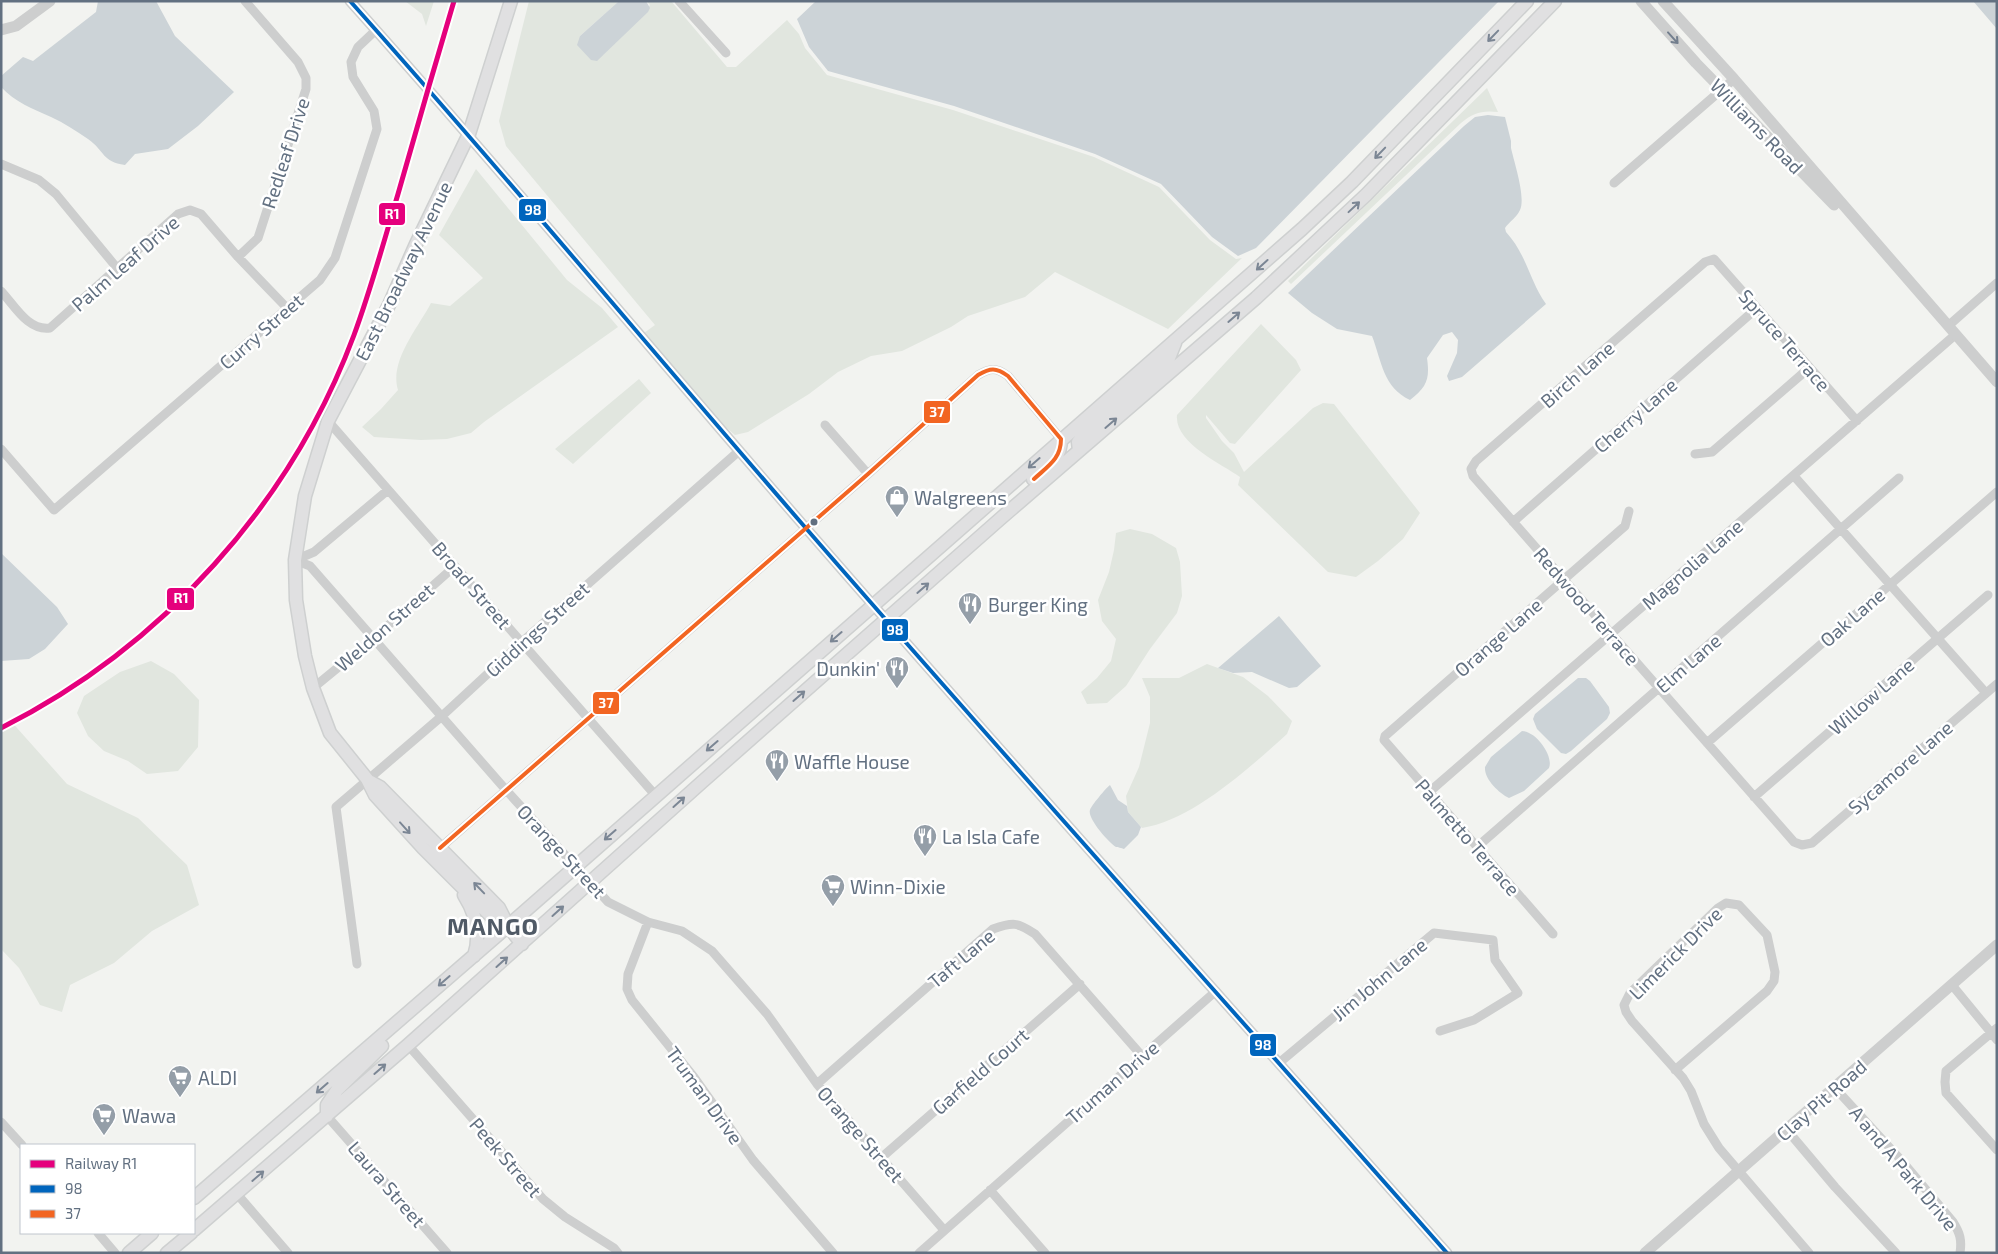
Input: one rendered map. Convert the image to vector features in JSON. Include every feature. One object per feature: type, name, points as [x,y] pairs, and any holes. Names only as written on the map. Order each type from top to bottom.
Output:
[{"type":"main road","name":"East Broadway Avenue","points":[[367,779],[330,732],[313,688],[296,600],[294,560],[305,496],[328,421],[389,305],[469,134],[511,1]]},
{"type":"main road","points":[[195,1197],[474,956],[873,604],[1249,277],[1352,182],[1527,1]]},
{"type":"main road","points":[[195,1229],[408,1045],[1000,519],[1256,298],[1366,195],[1555,1]]},
{"type":"main road","points":[[1079,450],[1078,442],[1083,436],[1169,358],[1175,340]]},
{"type":"main road","points":[[1000,519],[1017,494],[1056,458],[1061,450],[1061,440]]},
{"type":"main road","points":[[367,779],[380,787],[499,908],[508,926],[522,944]]},
{"type":"main road","points":[[367,779],[375,795],[423,848],[492,916],[508,926]]},
{"type":"main road","points":[[455,881],[472,908],[477,927],[477,946],[474,956]]},
{"type":"main road","points":[[327,1116],[327,1105],[337,1090],[382,1047],[389,1030]]},
{"type":"main road","points":[[129,1253],[151,1234]]},
{"type":"main road","points":[[167,1253],[190,1234]]},
{"type":"street","points":[[1,30],[16,26],[50,1]]},
{"type":"street","name":"Redleaf Drive","points":[[238,256],[258,238],[306,89],[306,78],[298,62],[245,1]]},
{"type":"street","points":[[350,1],[469,134],[739,451],[886,620],[1447,1253]]},
{"type":"street","points":[[679,1],[726,53]]},
{"type":"street","name":"Williams Road","points":[[1641,1],[1722,89],[1830,201],[1878,246]]},
{"type":"street","name":"Williams Road","points":[[1664,1],[1997,382]]},
{"type":"street","name":"Curry Street","points":[[1,449],[54,510],[320,280],[336,258],[377,129],[374,111],[353,77],[351,62],[358,48],[376,30]]},
{"type":"street","points":[[1614,184],[1734,79]]},
{"type":"street","points":[[1,164],[39,180],[56,194],[117,268]]},
{"type":"street","name":"Palm Leaf Drive","points":[[1,292],[31,325],[41,329],[50,328],[178,214],[190,210],[201,214],[287,308]]},
{"type":"street","name":"Spruce Terrace","points":[[1714,259],[1857,421]]},
{"type":"street","name":"Birch Lane","points":[[1493,499],[1473,476],[1472,469],[1476,461],[1705,262],[1714,259]]},
{"type":"street","points":[[1948,326],[1997,283]]},
{"type":"street","name":"Cherry Lane","points":[[1513,522],[1757,308]]},
{"type":"street","name":"Magnolia Lane","points":[[1428,793],[1956,335]]},
{"type":"street","points":[[440,848],[805,527],[868,474],[978,375],[994,368],[1008,376],[1061,440]]},
{"type":"street","points":[[1695,454],[1712,452],[1809,368]]},
{"type":"street","name":"Broad Street","points":[[328,421],[656,796]]},
{"type":"street","points":[[825,425],[868,474]]},
{"type":"street","name":"Giddings Street","points":[[357,964],[336,807],[442,716],[522,642],[739,451]]},
{"type":"street","points":[[1794,476],[1986,693]]},
{"type":"street","name":"Elm Lane","points":[[1477,847],[1899,478]]},
{"type":"street","points":[[294,560],[314,552],[388,490]]},
{"type":"street","name":"Oak Lane","points":[[1707,743],[1997,492]]},
{"type":"street","name":"Redwood Terrace","points":[[1493,499],[1794,842],[1802,846]]},
{"type":"street","name":"Orange Lane","points":[[1384,740],[1385,736],[1625,526],[1629,511]]},
{"type":"street","name":"Orange Street","points":[[294,560],[310,566],[506,790],[608,902],[648,922],[682,931],[712,951],[767,1014],[817,1084],[944,1230]]},
{"type":"street","name":"Weldon Street","points":[[313,688],[374,638],[455,566]]},
{"type":"street","name":"Willow Lane","points":[[1754,797],[1988,594]]},
{"type":"street","name":"Sycamore Lane","points":[[1802,846],[1812,843],[1997,684]]},
{"type":"street","name":"Palmetto Terrace","points":[[1384,740],[1428,793],[1554,934]]},
{"type":"street","name":"Limerick Drive","points":[[1676,1070],[1767,991],[1774,981],[1775,972],[1767,935],[1739,905],[1726,903],[1718,908],[1630,993],[1624,1005],[1632,1021],[1676,1070],[1691,1091],[1704,1124],[1719,1148],[1809,1253]]},
{"type":"street","name":"Truman Drive","points":[[648,922],[628,974],[627,989],[632,1000],[694,1077],[752,1160],[833,1253]]},
{"type":"street","name":"Taft Lane","points":[[817,1084],[993,929],[1010,923],[1024,926],[1035,934],[1142,1056]]},
{"type":"street","name":"Jim John Lane","points":[[1279,1064],[1434,933],[1493,940],[1495,960],[1518,993],[1474,1020],[1440,1031]]},
{"type":"street","name":"Clay Pit Road","points":[[1645,1253],[1997,946]]},
{"type":"street","name":"Garfield Court","points":[[881,1158],[1080,984]]},
{"type":"street","points":[[1952,985],[1995,1034],[1946,1071],[1946,1093],[1997,1150]]},
{"type":"street","name":"Truman Drive","points":[[919,1253],[1216,992]]},
{"type":"street","name":"Peek Street","points":[[408,1045],[543,1199],[564,1217],[614,1248],[618,1253]]},
{"type":"street","name":"A and A Park Drive","points":[[1834,1088],[1901,1160],[1953,1222],[1960,1233],[1960,1253]]},
{"type":"street","name":"Laura Street","points":[[327,1116],[447,1253]]},
{"type":"street","points":[[1,1122],[21,1144]]},
{"type":"street","points":[[1787,1130],[1835,1187],[1896,1253]]},
{"type":"street","points":[[990,1190],[1045,1253]]},
{"type":"street","points":[[237,1194],[288,1253]]},
{"type":"street","points":[[99,1234],[116,1253]]},
{"type":"shaded area","points":[[98,1],[156,1],[175,36],[234,92],[198,126],[168,149],[135,154],[125,165],[108,159],[94,143],[61,122],[18,101],[1,87],[1,76],[23,57],[33,61],[96,12]]},
{"type":"shaded area","points":[[405,1],[434,1],[426,26],[422,14]]},
{"type":"shaded area","points":[[529,1],[619,1],[580,36],[603,55],[650,5],[646,1],[671,1],[727,67],[736,67],[787,20],[799,34],[805,48],[827,75],[953,110],[1094,157],[1159,187],[1210,240],[1236,259],[1242,258],[1168,329],[1055,272],[1025,297],[968,316],[951,327],[902,351],[871,356],[838,372],[809,394],[748,432],[735,435],[724,426],[644,333],[655,325],[506,146],[499,121]]},
{"type":"shaded area","points":[[619,1],[646,1],[650,8],[597,61],[591,60],[577,45],[580,36]]},
{"type":"shaded area","points":[[816,1],[1499,1],[1256,248],[1238,256],[1212,237],[1161,184],[1095,154],[954,106],[828,71],[809,47],[797,19]]},
{"type":"shaded area","points":[[1973,1],[1997,1],[1997,29]]},
{"type":"shaded area","points":[[1487,88],[1498,112],[1487,111],[1478,113],[1461,123],[1291,284],[1288,281]]},
{"type":"shaded area","points":[[1488,115],[1505,117],[1521,188],[1520,210],[1505,228],[1506,232],[1519,250],[1546,304],[1462,377],[1449,381],[1447,376],[1457,353],[1458,340],[1452,332],[1443,335],[1427,358],[1428,372],[1424,387],[1410,400],[1401,395],[1389,381],[1372,336],[1337,329],[1312,313],[1288,293],[1464,126],[1475,117]]},
{"type":"shaded area","points":[[476,169],[567,280],[602,308],[618,327],[471,433],[447,439],[421,440],[374,437],[362,427],[398,390],[396,379],[401,356],[431,303],[450,306],[483,278],[439,235]]},
{"type":"shaded area","points":[[1261,324],[1296,360],[1301,370],[1235,444],[1230,443],[1206,415],[1206,418],[1222,441],[1234,453],[1244,472],[1313,408],[1323,403],[1334,404],[1420,513],[1403,539],[1356,577],[1328,572],[1238,485],[1240,477],[1201,452],[1183,435],[1178,425],[1177,415]]},
{"type":"shaded area","points":[[639,379],[651,393],[573,464],[555,449]]},
{"type":"shaded area","points":[[1130,529],[1152,534],[1176,548],[1180,562],[1182,596],[1177,613],[1150,649],[1126,686],[1107,703],[1087,704],[1081,692],[1097,678],[1111,661],[1116,639],[1102,621],[1098,600],[1109,572],[1116,533]]},
{"type":"shaded area","points":[[1,553],[57,607],[68,624],[45,649],[29,659],[1,661]]},
{"type":"shaded area","points":[[1279,616],[1321,666],[1297,687],[1289,688],[1252,672],[1233,673],[1218,668]]},
{"type":"shaded area","points":[[151,661],[174,674],[199,700],[198,747],[178,771],[147,774],[128,761],[104,751],[88,736],[77,713],[84,696],[120,672]]},
{"type":"shaded area","points":[[1207,664],[1243,677],[1268,696],[1292,721],[1287,734],[1238,777],[1200,804],[1181,815],[1142,828],[1128,812],[1126,796],[1139,767],[1150,723],[1150,697],[1142,678],[1179,678]]},
{"type":"shaded area","points":[[1578,678],[1586,678],[1590,681],[1609,707],[1610,713],[1607,719],[1566,754],[1561,753],[1537,729],[1533,719],[1535,714]]},
{"type":"shaded area","points":[[9,719],[67,784],[138,818],[187,865],[199,905],[152,931],[114,963],[70,985],[62,1012],[40,1005],[19,968],[1,949],[1,723]]},
{"type":"shaded area","points":[[1522,731],[1533,735],[1543,745],[1550,763],[1549,768],[1524,791],[1509,798],[1493,785],[1485,772],[1485,767],[1491,757]]},
{"type":"shaded area","points":[[1110,785],[1118,800],[1127,806],[1128,812],[1141,827],[1138,835],[1124,849],[1116,847],[1108,840],[1099,830],[1090,814],[1093,805]]},
{"type":"railway","points":[[1,728],[60,695],[115,656],[167,613],[214,564],[257,512],[295,456],[327,397],[360,318],[372,283],[454,1]]},
{"type":"rail line","name":"R1","points":[[1,728],[60,695],[115,656],[167,613],[214,564],[257,512],[295,456],[327,397],[360,318],[372,283],[454,1]]},
{"type":"transit line","name":"98","points":[[350,1],[465,131],[884,617],[1447,1253]]},
{"type":"transit line","name":"37","points":[[440,848],[868,474],[978,375],[990,370],[996,370],[1008,376],[1061,439],[1059,452],[1056,457],[1034,479]]},
{"type":"place","name":"Walgreens","points":[[897,518]]},
{"type":"place","name":"Burger King","points":[[970,625]]},
{"type":"place","name":"Dunkin'","points":[[897,689]]},
{"type":"place","name":"Waffle House","points":[[777,782]]},
{"type":"place","name":"La Isla Cafe","points":[[925,857]]},
{"type":"place","name":"Winn-Dixie","points":[[833,907]]},
{"type":"place","name":"ALDI","points":[[180,1098]]},
{"type":"place","name":"Wawa","points":[[104,1136]]},
{"type":"district","name":"MANGO","points":[[493,925]]}]
